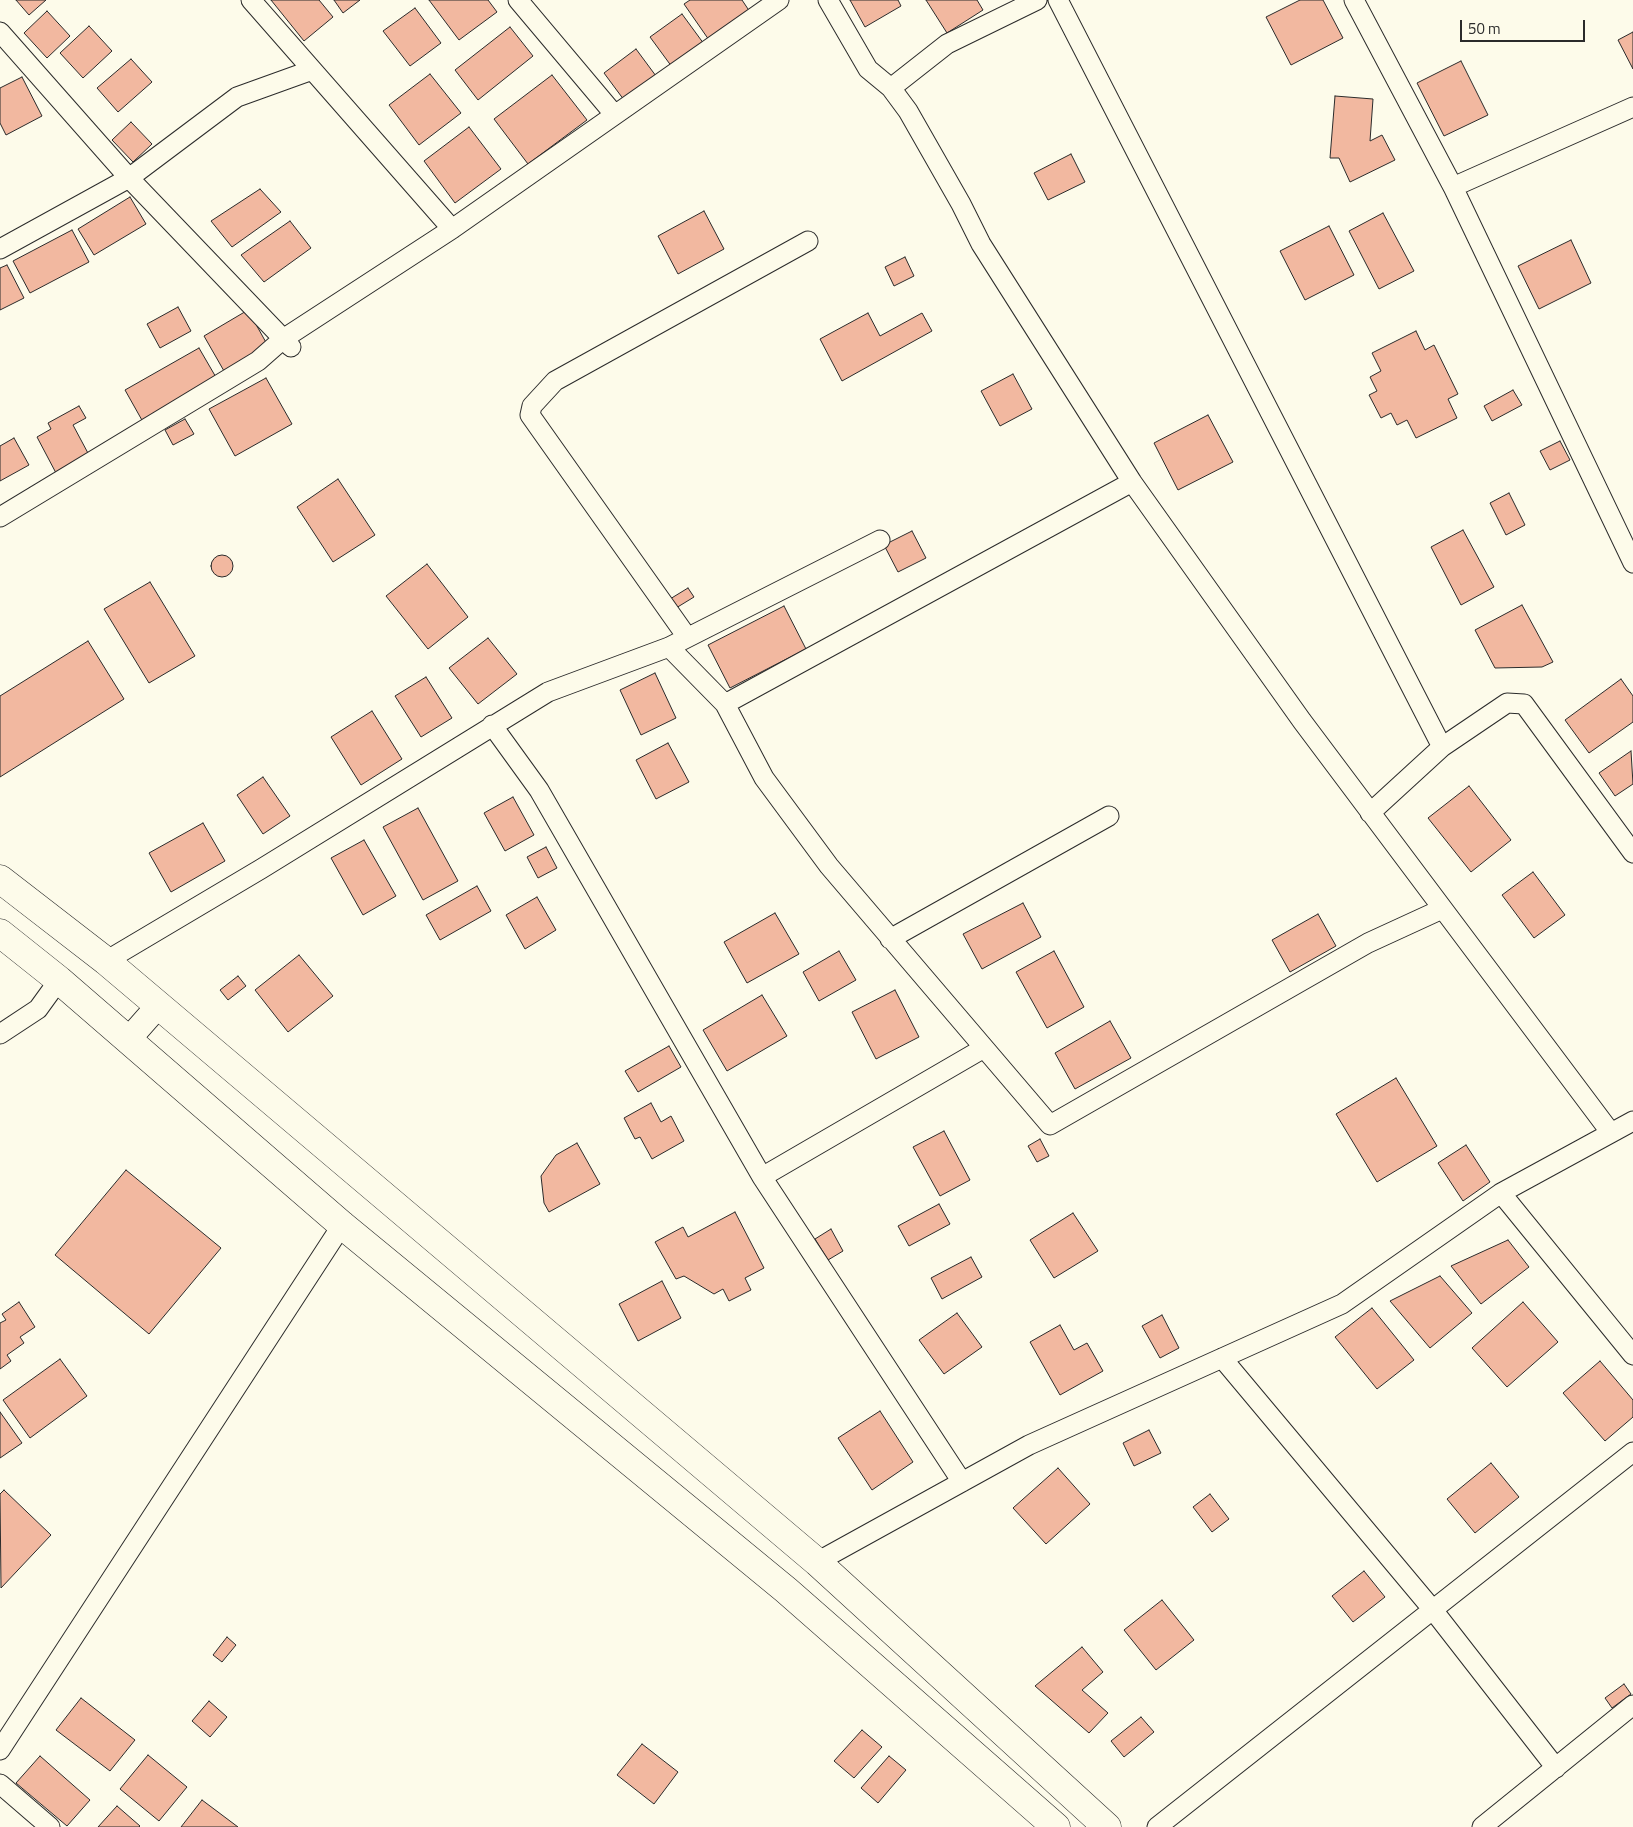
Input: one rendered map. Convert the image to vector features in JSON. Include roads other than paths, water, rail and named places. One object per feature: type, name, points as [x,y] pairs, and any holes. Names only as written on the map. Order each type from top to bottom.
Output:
[{"type":"highway","points":[[0,879],[106,961],[817,1562],[1108,1827]]},
{"type":"highway","points":[[0,933],[59,980],[342,1225],[786,1590],[1056,1827]]},
{"type":"main road","points":[[128,1040],[158,1006]]},
{"type":"street","points":[[251,0],[452,229]]},
{"type":"street","points":[[518,0],[614,114]]},
{"type":"street","points":[[0,517],[287,343],[779,0]]},
{"type":"street","points":[[828,0],[868,69],[891,88],[908,112],[981,244],[1132,482],[1302,721],[1611,1133]]},
{"type":"street","points":[[891,88],[947,44],[1037,0]]},
{"type":"street","points":[[1058,0],[1442,747]]},
{"type":"street","points":[[1354,0],[1453,188],[1633,563]]},
{"type":"street","points":[[0,32],[128,178],[287,343]]},
{"type":"street","points":[[0,249],[128,178],[237,97],[312,70]]},
{"type":"street","points":[[1453,188],[1633,106]]},
{"type":"street","points":[[687,637],[530,415],[532,406],[555,381],[808,241]]},
{"type":"street","points":[[724,704],[1132,482]]},
{"type":"street","points":[[106,961],[261,869],[548,692],[669,647],[880,540]]},
{"type":"street","points":[[669,647],[724,704],[764,778],[829,866],[1050,1125],[1368,944],[1442,909]]},
{"type":"street","points":[[1370,813],[1442,747],[1507,703],[1524,704],[1633,853]]},
{"type":"street","points":[[492,725],[539,790],[762,1177],[962,1482]]},
{"type":"street","points":[[890,939],[1108,816]]},
{"type":"street","points":[[0,1034],[38,1009],[59,980]]},
{"type":"street","points":[[762,1177],[984,1048]]},
{"type":"street","points":[[817,1562],[1029,1444],[1342,1304],[1501,1193],[1633,1121]]},
{"type":"street","points":[[1501,1193],[1633,1355]]},
{"type":"street","points":[[0,1750],[342,1225]]},
{"type":"street","points":[[1222,1358],[1433,1610],[1556,1768]]},
{"type":"street","points":[[1157,1827],[1633,1452]]},
{"type":"street","points":[[1482,1827],[1633,1705]]},
{"type":"street","points":[[0,1784],[50,1827]]}]
